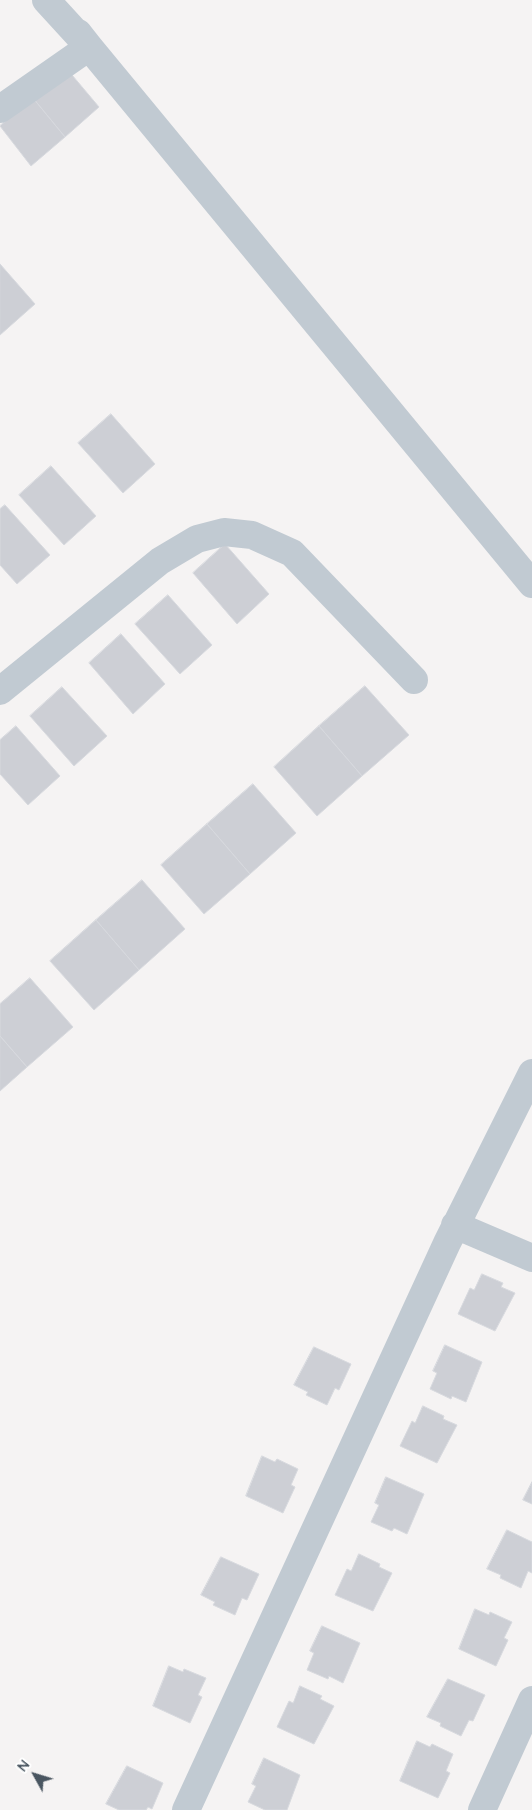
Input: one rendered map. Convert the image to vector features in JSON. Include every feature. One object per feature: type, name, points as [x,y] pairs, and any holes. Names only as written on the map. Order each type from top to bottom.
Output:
[{"type":"street","points":[[46,0],[88,47],[532,584]]},
{"type":"street","points":[[54,0],[88,47]]},
{"type":"street","points":[[0,109],[88,47]]},
{"type":"street","points":[[0,691],[160,560],[196,539],[224,532],[252,535],[292,553],[414,680]]},
{"type":"street","points":[[186,1810],[455,1225],[532,1073]]},
{"type":"street","points":[[455,1225],[532,1258]]},
{"type":"street","points":[[482,1810],[532,1700]]},
{"type":"building","points":[[67,69],[99,107],[65,137],[33,98]]},
{"type":"building","points":[[33,98],[65,137],[31,166],[0,126]]},
{"type":"building","points":[[0,264],[35,304],[0,335]]},
{"type":"building","points":[[111,414],[155,464],[123,493],[78,443]]},
{"type":"building","points":[[51,466],[96,516],[64,545],[19,495]]},
{"type":"building","points":[[5,505],[50,555],[17,584],[0,565],[0,509]]},
{"type":"building","points":[[225,544],[269,594],[237,624],[193,573]]},
{"type":"building","points":[[168,595],[212,645],[180,674],[135,624]]},
{"type":"building","points":[[121,634],[165,684],[133,714],[89,663]]},
{"type":"building","points":[[365,686],[409,735],[362,776],[319,726]]},
{"type":"building","points":[[62,687],[107,736],[74,766],[30,716]]},
{"type":"building","points":[[16,726],[60,776],[28,805],[0,774],[0,740]]},
{"type":"building","points":[[319,726],[362,776],[317,816],[274,767]]},
{"type":"building","points":[[253,784],[296,833],[250,874],[207,824]]},
{"type":"building","points":[[207,824],[250,874],[204,914],[161,865]]},
{"type":"building","points":[[142,880],[185,929],[139,970],[96,920]]},
{"type":"building","points":[[96,920],[139,970],[94,1010],[50,961]]},
{"type":"building","points":[[30,978],[73,1027],[27,1067],[0,1036],[0,1004]]},
{"type":"building","points":[[0,1036],[27,1067],[0,1091]]},
{"type":"building","points":[[482,1274],[503,1283],[501,1287],[515,1293],[495,1331],[458,1314],[470,1288],[474,1290]]},
{"type":"building","points":[[445,1345],[482,1362],[466,1402],[452,1396],[451,1399],[430,1389],[437,1373],[433,1371]]},
{"type":"building","points":[[314,1347],[351,1364],[339,1390],[335,1388],[327,1405],[306,1395],[308,1392],[294,1385]]},
{"type":"building","points":[[423,1406],[444,1416],[443,1419],[457,1425],[437,1463],[400,1446],[412,1421],[415,1423]]},
{"type":"building","points":[[262,1456],[275,1462],[277,1459],[298,1469],[291,1485],[295,1487],[283,1513],[246,1496]]},
{"type":"building","points":[[386,1477],[424,1494],[407,1534],[394,1528],[392,1531],[371,1522],[379,1505],[375,1503]]},
{"type":"building","points":[[532,1482],[532,1504],[523,1500]]},
{"type":"building","points":[[507,1530],[532,1542],[532,1573],[528,1571],[521,1588],[500,1578],[501,1575],[487,1569]]},
{"type":"building","points":[[359,1554],[380,1564],[379,1567],[392,1573],[373,1611],[335,1595],[347,1569],[351,1571]]},
{"type":"building","points":[[221,1557],[259,1574],[247,1600],[242,1598],[235,1615],[213,1605],[215,1602],[201,1595]]},
{"type":"building","points":[[475,1609],[489,1615],[490,1612],[512,1622],[504,1638],[508,1640],[496,1666],[459,1649]]},
{"type":"building","points":[[322,1626],[360,1643],[343,1683],[329,1676],[328,1679],[307,1670],[314,1653],[310,1651]]},
{"type":"building","points":[[169,1666],[183,1672],[184,1669],[206,1678],[198,1695],[202,1697],[190,1723],[153,1706]]},
{"type":"building","points":[[448,1679],[485,1695],[473,1721],[469,1720],[461,1736],[440,1726],[441,1723],[427,1717]]},
{"type":"building","points":[[300,1686],[322,1696],[320,1699],[334,1706],[314,1744],[277,1727],[289,1701],[293,1703]]},
{"type":"building","points":[[417,1741],[430,1747],[432,1744],[453,1754],[446,1771],[450,1773],[438,1798],[400,1781]]},
{"type":"building","points":[[264,1758],[300,1775],[287,1810],[265,1810],[248,1802],[256,1786],[252,1784]]},
{"type":"building","points":[[127,1766],[163,1783],[152,1809],[148,1807],[146,1810],[119,1810],[106,1804]]}]
